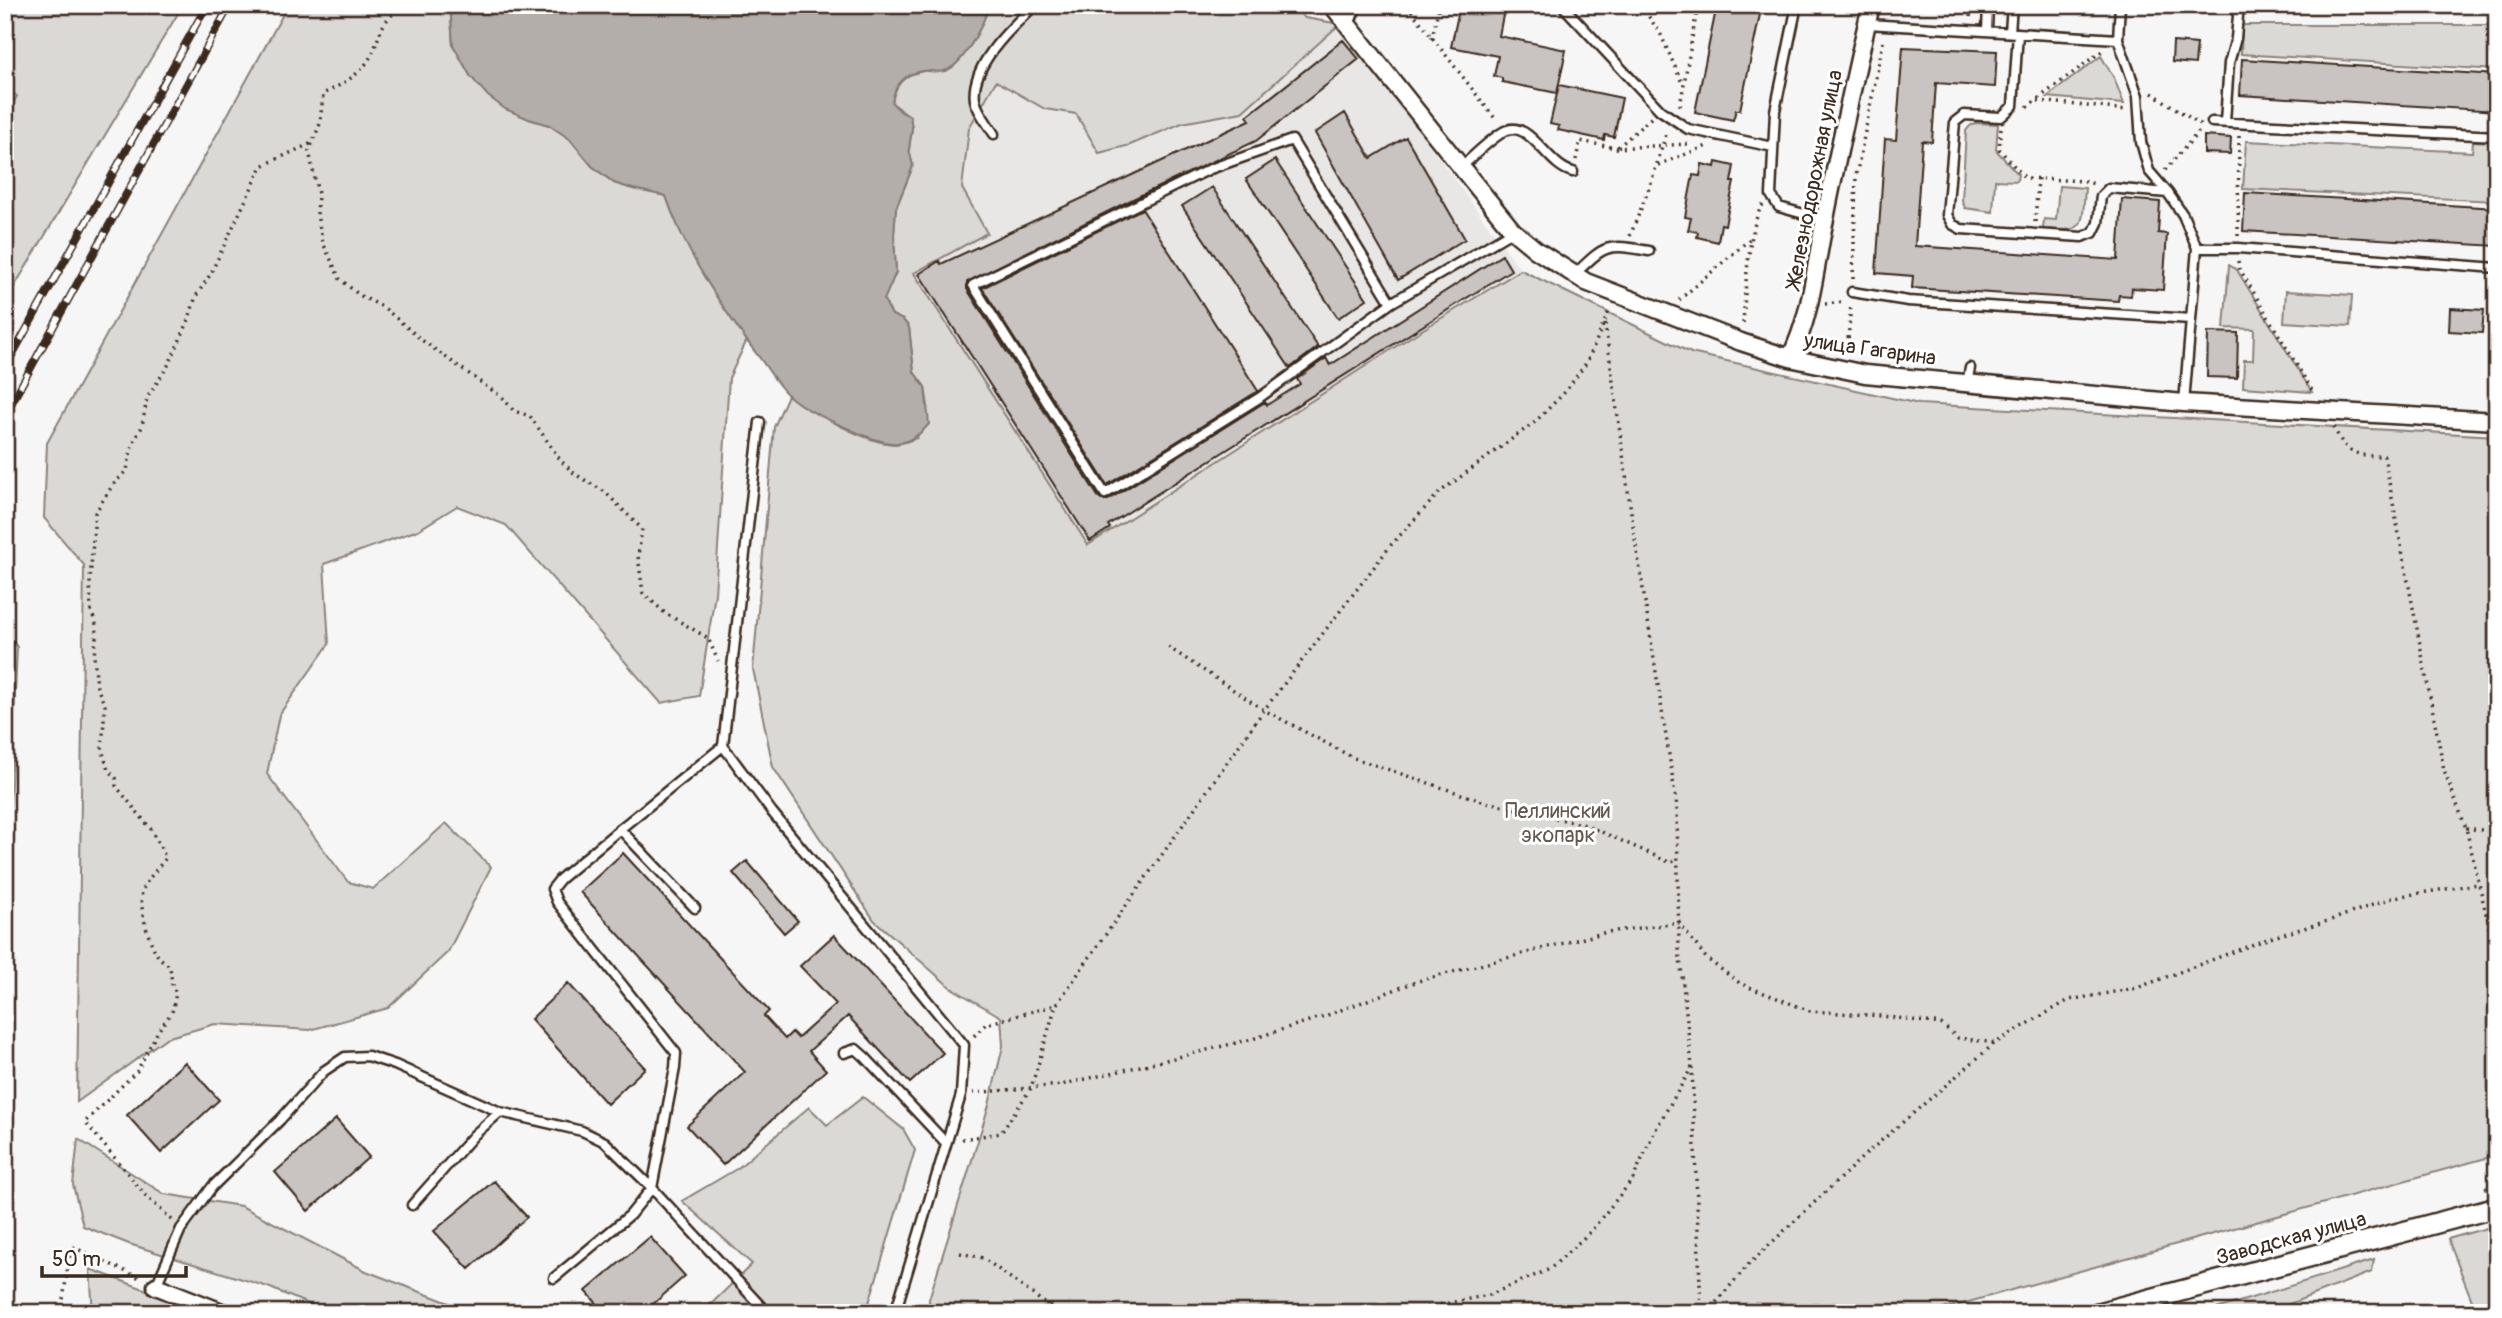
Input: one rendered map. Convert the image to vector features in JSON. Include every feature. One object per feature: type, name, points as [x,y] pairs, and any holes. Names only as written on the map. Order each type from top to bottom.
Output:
[{"type":"street","name":"улица Гагарина","points":[[1332,5],[1514,231],[1536,250],[1574,275],[1616,294],[1741,342],[1790,358],[1865,374],[1969,376],[2184,403],[2490,421]]},
{"type":"street","name":"Железнодорожная улица","points":[[1790,358],[1798,343],[1810,303],[1871,5]]},
{"type":"street","name":"Заводская улица","points":[[2098,1313],[2497,1207]]},
{"type":"street","points":[[156,1286],[224,1313]]},
{"type":"lane","points":[[994,134],[975,101],[977,78],[1001,38],[1035,5]]},
{"type":"lane","points":[[1348,27],[1357,5]]},
{"type":"lane","points":[[1562,5],[1660,110],[1674,121],[1688,129],[1773,147]]},
{"type":"lane","points":[[1797,5],[1775,111],[1771,195],[1779,207],[1825,220]]},
{"type":"lane","points":[[1986,31],[1988,5]]},
{"type":"lane","points":[[2012,5],[2012,106],[2001,117],[1964,115],[1955,122],[1948,215],[1952,223],[1961,229],[2082,237],[2093,233],[2098,223],[2101,196],[2109,188],[2168,193]]},
{"type":"lane","points":[[2120,5],[2118,39],[2134,82],[2141,142],[2149,171],[2183,215],[2197,248],[2184,403]]},
{"type":"lane","points":[[2180,5],[2194,5]]},
{"type":"lane","points":[[2225,122],[2229,63],[2236,38],[2239,5]]},
{"type":"lane","points":[[1867,24],[2118,39]]},
{"type":"lane","points":[[2212,122],[2497,136]]},
{"type":"lane","points":[[1461,167],[1504,131],[1515,127],[1524,130],[1556,165],[1573,172]]},
{"type":"lane","points":[[1391,303],[1292,140],[1210,169],[973,285],[1105,494],[1259,398],[1391,303],[1514,231]]},
{"type":"lane","points":[[1574,275],[1607,247],[1649,251]]},
{"type":"lane","points":[[2197,248],[2238,248],[2497,268]]},
{"type":"lane","points":[[1852,292],[1908,301],[2191,319]]},
{"type":"lane","points":[[760,422],[723,746],[772,812],[964,1045],[961,1095],[944,1142],[895,1313]]},
{"type":"lane","points":[[554,1278],[630,1215],[652,1188],[676,1068],[676,1053],[557,902],[552,889],[560,879],[723,746]]},
{"type":"lane","points":[[620,829],[695,908]]},
{"type":"lane","points":[[844,1054],[856,1049],[944,1142]]},
{"type":"lane","points":[[156,1286],[181,1229],[212,1186],[280,1120],[324,1070],[345,1057],[368,1056],[395,1065],[500,1112],[582,1131],[605,1142],[652,1188],[768,1313]]},
{"type":"lane","points":[[412,1205],[474,1135],[500,1112]]},
{"type":"path","points":[[401,5],[401,9],[388,16],[366,64],[347,81],[323,94],[320,124],[309,151],[318,194],[317,215],[323,243],[340,278],[359,295],[383,307],[423,341],[503,398],[514,411],[530,416],[561,461],[621,506],[642,529],[638,556],[643,593],[665,613],[708,638],[717,655],[719,667]]},
{"type":"path","points":[[1407,5],[1504,131]]},
{"type":"path","points":[[1432,38],[1439,5]]},
{"type":"path","points":[[1641,5],[1661,35],[1684,87]]},
{"type":"path","points":[[1626,247],[1674,121],[1684,87],[1698,5]]},
{"type":"path","points":[[1852,292],[1856,176],[1887,25]]},
{"type":"path","points":[[2012,106],[2023,110],[2118,39]]},
{"type":"path","points":[[2134,82],[2203,127],[2157,180]]},
{"type":"path","points":[[2035,101],[2139,111]]},
{"type":"path","points":[[1616,148],[1660,110]]},
{"type":"path","points":[[2001,117],[1999,149],[2025,178],[2085,181],[2109,188]]},
{"type":"path","points":[[2239,123],[2239,268],[2339,439],[2349,451],[2365,456],[2384,456],[2444,770],[2466,828],[2497,961]]},
{"type":"path","points":[[1573,172],[1580,141],[1616,148],[1712,144],[1657,165]]},
{"type":"path","points":[[181,1229],[146,1196],[85,1122],[137,1072],[158,1031],[172,1012],[176,993],[170,967],[157,955],[139,902],[143,887],[166,858],[151,829],[116,786],[116,778],[108,770],[102,749],[105,706],[97,687],[94,656],[97,627],[91,610],[90,581],[95,513],[112,486],[127,470],[132,445],[142,427],[147,398],[169,364],[188,322],[196,296],[210,275],[261,166],[312,143]]},
{"type":"path","points":[[2034,234],[2038,178]]},
{"type":"path","points":[[1741,342],[1752,237],[1758,211],[1771,195]]},
{"type":"path","points":[[1675,303],[1752,237]]},
{"type":"path","points":[[944,1142],[1001,1133],[1031,1088],[1056,1005],[1264,710],[1391,545],[1440,492],[1535,422],[1565,392],[1587,362],[1616,294]]},
{"type":"path","points":[[1810,303],[1851,302],[1847,352]]},
{"type":"path","points":[[1605,323],[1632,519],[1677,806],[1679,949],[1692,1066],[1701,1313]]},
{"type":"path","points":[[2490,421],[2497,379]]},
{"type":"path","points":[[1168,646],[1264,710],[1354,758],[1482,801],[1586,825],[1669,862],[1678,861]]},
{"type":"path","points":[[2466,828],[2497,832]]},
{"type":"path","points":[[1707,1313],[1748,1265],[1819,1196],[1995,1043],[2069,1000],[2137,988],[2270,938],[2396,897],[2478,884]]},
{"type":"path","points":[[1679,923],[1707,959],[1741,984],[1810,1011],[1882,1016],[1941,1024],[1958,1038],[1995,1043]]},
{"type":"path","points":[[961,1095],[1061,1085],[1252,1039],[1325,1016],[1418,981],[1607,932],[1679,923]]},
{"type":"path","points":[[964,1045],[986,1024],[1056,1005]]},
{"type":"path","points":[[1399,1313],[1489,1295],[1550,1269],[1591,1231],[1633,1179],[1654,1132],[1692,1066]]},
{"type":"path","points":[[61,1313],[71,1246],[156,1286]]},
{"type":"path","points":[[960,1253],[983,1258],[1058,1313]]},
{"type":"shaded area","points":[[450,5],[989,5],[978,33],[958,62],[944,71],[916,72],[905,78],[895,91],[892,103],[910,116],[912,128],[909,149],[913,166],[896,208],[896,272],[884,300],[892,315],[903,320],[909,327],[914,372],[925,387],[929,424],[921,433],[904,442],[887,443],[821,416],[788,395],[707,282],[684,240],[666,196],[614,183],[592,166],[570,139],[549,125],[505,109],[488,96],[471,77],[453,45]]},
{"type":"shaded area","points":[[1340,24],[1521,270],[1412,336],[1088,546],[914,273],[987,233],[962,189],[969,128],[996,81],[1045,109],[1076,114],[1130,145],[1182,123],[1242,112]]},
{"type":"green space","points":[[5,5],[183,5],[5,302],[5,117],[17,96],[5,89]]},
{"type":"green space","points":[[288,5],[450,5],[453,45],[471,77],[529,119],[549,125],[570,139],[592,166],[614,183],[666,196],[692,253],[747,340],[729,378],[715,594],[699,696],[661,703],[506,525],[457,506],[418,530],[324,564],[329,644],[279,715],[267,774],[348,882],[373,889],[446,823],[491,867],[448,952],[388,1008],[310,1030],[215,1024],[166,1038],[77,1102],[84,565],[44,518],[47,443]]},
{"type":"green space","name":"Пеллинский экопарк","points":[[989,5],[1290,5],[1305,18],[1340,24],[1242,112],[1182,123],[1130,145],[1099,153],[1076,114],[1045,109],[996,81],[969,128],[962,188],[987,233],[914,273],[1088,545],[1412,336],[1521,270],[1691,353],[1919,404],[2497,436],[2497,1155],[1929,1313],[930,1313],[929,1299],[989,1105],[1003,1046],[1001,1017],[950,987],[874,920],[773,767],[753,669],[774,427],[788,395],[840,426],[869,438],[895,444],[917,438],[928,406],[925,387],[914,372],[909,327],[903,320],[892,315],[883,300],[896,272],[896,208],[913,166],[909,149],[912,128],[910,116],[892,103],[895,91],[905,78],[916,72],[944,71],[958,62],[978,33]]},
{"type":"green space","points":[[2242,25],[2497,25],[2497,70],[2241,54]]},
{"type":"green space","points":[[2101,56],[2114,78],[2124,104],[2047,97]]},
{"type":"green space","points":[[1975,123],[1998,124],[1996,150],[2018,174],[2017,181],[1995,180],[1993,212],[1965,208],[1962,200],[1966,131]]},
{"type":"green space","points":[[2246,141],[2472,152],[2473,141],[2497,142],[2494,187],[2497,188],[2497,201],[2243,189]]},
{"type":"green space","points":[[2059,186],[2085,188],[2082,220],[2079,225],[2067,230],[2043,229],[2044,219],[2056,220]]},
{"type":"green space","points":[[2229,265],[2237,270],[2312,392],[2243,387],[2244,360],[2253,360],[2254,329],[2224,328]]},
{"type":"green space","points":[[2286,291],[2352,295],[2350,326],[2284,322]]},
{"type":"green space","points":[[5,631],[17,647],[5,918]]},
{"type":"green space","points":[[863,1097],[903,1129],[915,1150],[866,1313],[702,1313],[752,1264],[682,1201],[738,1168],[809,1107],[827,1125]]},
{"type":"green space","points":[[78,1139],[164,1194],[241,1206],[366,1271],[475,1313],[329,1313],[268,1287],[129,1244],[83,1226],[73,1185]]},
{"type":"green space","points":[[2497,1225],[2497,1313],[2466,1313],[2474,1306],[2448,1239]]},
{"type":"green space","points":[[2374,1260],[2372,1272],[2266,1313],[2203,1313]]},
{"type":"green space","points":[[90,1269],[209,1313],[93,1313]]},
{"type":"building","points":[[1460,5],[1505,5],[1499,36],[1566,50],[1557,93],[1502,82],[1502,78],[1494,76],[1498,56],[1451,47]]},
{"type":"building","points":[[1717,5],[1762,5],[1740,110],[1736,110],[1733,120],[1695,112]]},
{"type":"building","points":[[1343,40],[1359,59],[1256,141],[967,282],[967,289],[1099,498],[1108,500],[1265,402],[1267,405],[1300,384],[1297,379],[1326,358],[1330,365],[1502,255],[1511,270],[1108,525],[1110,528],[1090,541],[919,274],[939,261],[941,264],[1250,120],[1247,116]]},
{"type":"building","points":[[2173,42],[2197,44],[2195,64],[2172,62]]},
{"type":"building","points":[[1903,47],[1997,51],[1995,87],[1936,83],[1932,142],[1922,141],[1915,246],[2118,260],[2122,199],[2160,202],[2158,233],[2167,234],[2163,290],[2132,288],[2131,296],[2119,295],[2118,301],[1912,288],[1913,276],[1876,273],[1885,139],[1896,140]]},
{"type":"building","points":[[2242,59],[2497,75],[2497,111],[2240,95]]},
{"type":"building","points":[[1559,85],[1622,98],[1614,137],[1605,135],[1604,140],[1558,130],[1559,126],[1550,124]]},
{"type":"building","points":[[1345,113],[1371,158],[1406,137],[1465,239],[1398,280],[1315,133]]},
{"type":"building","points":[[2204,136],[2231,138],[2230,154],[2204,153]]},
{"type":"building","points":[[1275,160],[1367,299],[1338,318],[1246,179]]},
{"type":"building","points":[[1716,162],[1734,166],[1731,182],[1734,182],[1725,225],[1721,224],[1718,242],[1697,237],[1698,232],[1688,230],[1691,218],[1685,217],[1693,175],[1700,176],[1702,164],[1715,167]]},
{"type":"building","points":[[1212,187],[1318,347],[1290,368],[1182,206]]},
{"type":"building","points":[[2245,193],[2497,208],[2497,246],[2243,231]]},
{"type":"building","points":[[1142,209],[1258,391],[1107,485],[982,288]]},
{"type":"building","points":[[2450,308],[2484,310],[2482,333],[2449,331]]},
{"type":"building","points":[[2208,332],[2238,333],[2237,378],[2207,377]]},
{"type":"building","points":[[623,853],[769,1011],[764,1016],[785,1039],[792,1032],[798,1038],[836,1004],[800,966],[834,935],[943,1053],[910,1083],[848,1016],[809,1051],[826,1070],[723,1165],[687,1126],[745,1072],[580,892]]},
{"type":"building","points":[[747,861],[798,921],[784,933],[733,873]]},
{"type":"building","points":[[568,983],[645,1068],[607,1104],[531,1019]]},
{"type":"building","points":[[185,1062],[219,1100],[161,1153],[127,1115]]},
{"type":"building","points":[[336,1119],[369,1157],[308,1211],[275,1172]]},
{"type":"building","points":[[494,1181],[527,1217],[469,1269],[434,1231]]},
{"type":"building","points":[[650,1237],[685,1276],[643,1313],[605,1313],[586,1291]]},
{"type":"railway","points":[[5,368],[207,5]]},
{"type":"railway","points":[[5,415],[230,5]]}]
